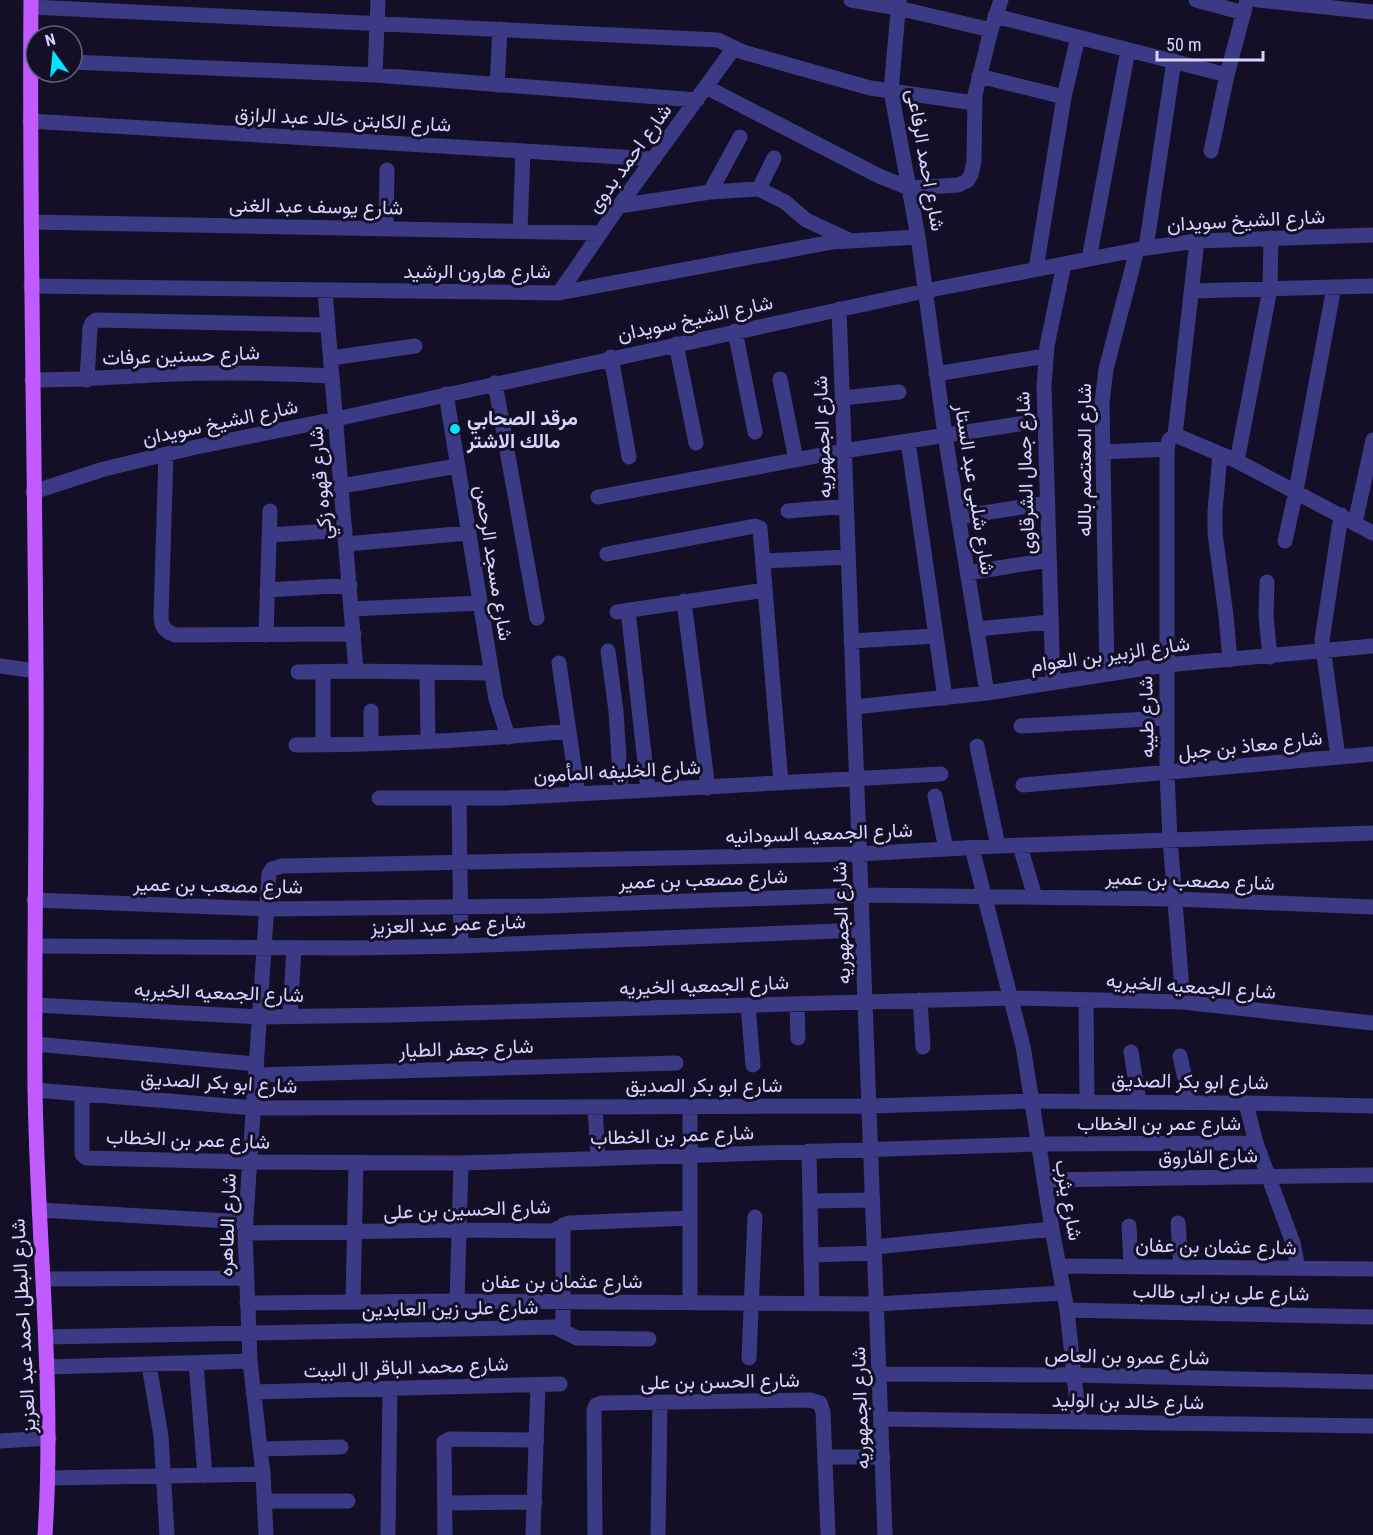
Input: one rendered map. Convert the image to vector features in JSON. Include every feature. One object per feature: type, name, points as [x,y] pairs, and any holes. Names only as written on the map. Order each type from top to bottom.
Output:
[{"type":"main road","name":"شارع البطل احمد عبد العزيز","points":[[31,4],[32,24]]},
{"type":"main road","name":"شارع البطل احمد عبد العزيز","points":[[32,84],[31,286],[36,671],[35,1090],[48,1367],[49,1478],[45,1535]]},
{"type":"street","points":[[220,0],[220,16]]},
{"type":"street","points":[[375,75],[378,0]]},
{"type":"street","points":[[851,0],[898,4],[1078,37],[1227,75]]},
{"type":"street","points":[[84,63],[375,75],[497,84],[702,93],[909,188],[958,185],[967,182],[971,175],[974,161],[974,103],[979,76],[1001,0]]},
{"type":"street","points":[[1196,0],[1245,7],[1227,75],[1211,151]]},
{"type":"street","points":[[1258,0],[1373,12]]},
{"type":"street","points":[[31,4],[220,16],[718,39],[734,48],[870,88],[974,103]]},
{"type":"street","name":"شارع احمد الرفاعى","points":[[898,4],[891,91],[918,237],[925,291]]},
{"type":"street","points":[[497,84],[500,29]]},
{"type":"street","points":[[1036,270],[1064,97],[1078,37]]},
{"type":"street","name":"شارع احمد بدوى","points":[[559,293],[600,232],[734,48]]},
{"type":"street","points":[[1089,259],[1128,50]]},
{"type":"street","name":"شارع المعتصم بالله","points":[[1107,674],[1103,384],[1141,249],[1174,61]]},
{"type":"street","points":[[979,76],[1064,97]]},
{"type":"street","name":"شارع الكابتن خالد عبد الرازق","points":[[30,121],[654,159]]},
{"type":"street","points":[[710,192],[740,137]]},
{"type":"street","points":[[520,231],[523,151]]},
{"type":"street","points":[[759,189],[774,158]]},
{"type":"street","points":[[386,228],[387,170]]},
{"type":"street","points":[[619,206],[710,192],[759,189],[785,202],[806,220],[849,240]]},
{"type":"street","name":"شارع يوسف عبد الغنى","points":[[31,222],[600,232]]},
{"type":"street","name":"شارع الشيخ سويدان","points":[[33,492],[104,469],[166,454],[838,309],[1141,249],[1197,241],[1373,235]]},
{"type":"street","name":"شارع هارون الرشيد","points":[[31,286],[559,293],[849,240],[918,237]]},
{"type":"street","points":[[1237,461],[1270,289],[1271,238]]},
{"type":"street","name":"شارع طيبه","points":[[1183,1002],[1170,839],[1166,665],[1171,442],[1193,291],[1197,241]]},
{"type":"street","name":"شارع جمال الشرقاوى","points":[[1053,682],[1044,385],[1045,356],[1064,264]]},
{"type":"street","points":[[1193,291],[1373,286]]},
{"type":"street","points":[[1285,541],[1334,287]]},
{"type":"street","name":"شارع قهوه زكي","points":[[325,291],[356,671]]},
{"type":"street","name":"شارع شلبى عبد الستار","points":[[925,291],[945,435],[987,693]]},
{"type":"street","name":"شارع الجمهوريه","points":[[838,309],[885,1535]]},
{"type":"street","points":[[87,380],[90,328],[96,320],[327,325]]},
{"type":"street","points":[[735,331],[755,432]]},
{"type":"street","points":[[676,344],[696,443]]},
{"type":"street","points":[[330,358],[415,346]]},
{"type":"street","points":[[936,374],[1045,356]]},
{"type":"street","points":[[611,357],[629,457]]},
{"type":"street","name":"شارع حسنين عرفات","points":[[32,380],[87,380],[174,374],[271,373],[332,376]]},
{"type":"street","points":[[780,379],[796,460]]},
{"type":"street","points":[[495,383],[537,618]]},
{"type":"street","points":[[842,398],[899,392]]},
{"type":"street","name":"شارع مسجد الرحمن","points":[[446,394],[491,673],[500,718],[508,737]]},
{"type":"street","points":[[598,497],[843,451],[1045,420]]},
{"type":"street","points":[[1355,523],[1373,440]]},
{"type":"street","points":[[908,441],[945,698]]},
{"type":"street","points":[[1103,452],[1171,442],[1220,454],[1296,491],[1373,533]]},
{"type":"street","points":[[166,454],[161,622],[167,631],[175,636],[354,634]]},
{"type":"street","points":[[1220,454],[1215,533],[1227,616],[1230,660]]},
{"type":"street","points":[[342,486],[457,466]]},
{"type":"street","points":[[958,517],[1047,503]]},
{"type":"street","points":[[788,511],[846,506]]},
{"type":"street","points":[[266,635],[270,511]]},
{"type":"street","points":[[1338,757],[1323,652],[1323,628],[1341,515]]},
{"type":"street","points":[[607,554],[758,526],[761,531],[764,561],[781,783]]},
{"type":"street","points":[[270,535],[346,537],[467,533]]},
{"type":"street","points":[[764,561],[848,557]]},
{"type":"street","points":[[967,573],[1049,560]]},
{"type":"street","points":[[1266,582],[1266,616],[1270,657]]},
{"type":"street","points":[[267,590],[350,585]]},
{"type":"street","points":[[648,790],[622,611],[765,590]]},
{"type":"street","points":[[684,602],[708,788]]},
{"type":"street","points":[[352,609],[480,603]]},
{"type":"street","points":[[976,629],[1050,622]]},
{"type":"street","points":[[851,641],[936,636]]},
{"type":"street","name":"شارع الزبير بن العوام","points":[[854,707],[987,693],[1166,665],[1373,646]]},
{"type":"street","points":[[608,651],[616,711],[621,791]]},
{"type":"street","points":[[559,663],[578,794]]},
{"type":"street","points":[[0,666],[36,671]]},
{"type":"street","points":[[298,672],[491,673]]},
{"type":"street","points":[[323,672],[323,745]]},
{"type":"street","points":[[427,672],[428,741]]},
{"type":"street","points":[[371,711],[371,744]]},
{"type":"street","points":[[1021,726],[1167,718]]},
{"type":"street","points":[[296,745],[371,744],[508,737],[569,731]]},
{"type":"street","points":[[977,746],[998,846]]},
{"type":"street","name":"شارع معاذ بن جبل","points":[[1023,785],[1373,754]]},
{"type":"street","name":"شارع الخليفه المأمون","points":[[379,798],[578,794],[941,774]]},
{"type":"street","points":[[935,796],[946,849]]},
{"type":"street","points":[[459,798],[461,946]]},
{"type":"street","name":"شارع الجمعيه السودانيه","points":[[269,874],[272,869],[282,866],[859,854],[998,846],[1373,833]]},
{"type":"street","points":[[1020,846],[1035,897]]},
{"type":"street","name":"شارع يثرب","points":[[972,848],[1012,998],[1032,1101],[1052,1229],[1068,1310],[1079,1422]]},
{"type":"street","name":"شارع الطاهره","points":[[266,1535],[263,1474],[248,1334],[245,1227],[269,874]]},
{"type":"street","name":"شارع مصعب بن عمير","points":[[34,900],[267,909],[544,906],[861,895],[1176,899],[1373,907]]},
{"type":"street","name":"شارع عمر عبد العزيز","points":[[35,945],[294,948],[461,946],[862,930]]},
{"type":"street","points":[[290,1017],[294,948]]},
{"type":"street","name":"شارع الجمعيه الخيريه","points":[[35,1005],[290,1017],[1012,998],[1183,1002],[1373,1023]]},
{"type":"street","points":[[920,1000],[923,1047]]},
{"type":"street","points":[[1086,1000],[1087,1101]]},
{"type":"street","points":[[797,1004],[798,1038]]},
{"type":"street","points":[[748,1005],[753,1065]]},
{"type":"street","name":"شارع جعفر الطيار","points":[[35,1044],[257,1069],[676,1063]]},
{"type":"street","points":[[1131,1052],[1139,1101]]},
{"type":"street","points":[[1180,1056],[1190,1102]]},
{"type":"street","name":"شارع ابو بكر الصديق","points":[[35,1090],[254,1108],[869,1106],[1032,1101],[1373,1106]]},
{"type":"street","name":"شارع عمر بن الخطاب","points":[[82,1094],[82,1154],[90,1158],[250,1162],[461,1163],[1038,1144],[1256,1143]]},
{"type":"street","points":[[1246,1103],[1267,1176],[1293,1243],[1298,1268]]},
{"type":"street","points":[[690,1106],[690,1303]]},
{"type":"street","points":[[595,1107],[598,1159]]},
{"type":"street","points":[[809,1151],[812,1304]]},
{"type":"street","points":[[353,1301],[356,1163]]},
{"type":"street","points":[[457,1301],[461,1163]]},
{"type":"street","name":"شارع الفاروق","points":[[1044,1180],[1373,1175]]},
{"type":"street","points":[[811,1201],[873,1200]]},
{"type":"street","name":"شارع الحسين بن على","points":[[39,1210],[245,1227],[354,1233],[460,1230],[552,1231],[563,1225],[689,1218]]},
{"type":"street","points":[[749,1358],[755,1217]]},
{"type":"street","points":[[1178,1223],[1181,1267]]},
{"type":"street","points":[[563,1225],[563,1331]]},
{"type":"street","points":[[1129,1226],[1131,1266]]},
{"type":"street","points":[[812,1255],[875,1250],[1052,1229]]},
{"type":"street","name":"شارع عثمان بن عفان","points":[[1059,1266],[1373,1269]]},
{"type":"street","points":[[43,1279],[246,1278]]},
{"type":"street","points":[[877,1304],[1064,1293]]},
{"type":"street","name":"شارع عثمان بن عفان","points":[[247,1303],[457,1301],[877,1304]]},
{"type":"street","name":"شارع على بن ابى طالب","points":[[1068,1310],[1373,1317]]},
{"type":"street","name":"شارع على زين العابدين","points":[[46,1337],[555,1327],[577,1338],[649,1339]]},
{"type":"street","points":[[48,1367],[250,1361]]},
{"type":"street","points":[[196,1363],[205,1476]]},
{"type":"street","points":[[149,1365],[161,1436],[166,1535]]},
{"type":"street","name":"شارع عمرو بن العاص","points":[[880,1374],[1075,1375],[1373,1382]]},
{"type":"street","name":"شارع محمد الباقر ال البيت","points":[[253,1392],[560,1384]]},
{"type":"street","points":[[533,1535],[538,1385]]},
{"type":"street","points":[[388,1535],[390,1389]]},
{"type":"street","name":"شارع الحسن بن على","points":[[595,1535],[594,1411],[596,1405],[602,1403],[816,1401],[820,1403],[823,1412],[828,1535]]},
{"type":"street","points":[[658,1535],[660,1403]]},
{"type":"street","name":"شارع خالد بن الوليد","points":[[881,1419],[1373,1426]]},
{"type":"street","points":[[0,1441],[49,1438]]},
{"type":"street","points":[[445,1535],[443,1446],[446,1440],[537,1440]]},
{"type":"street","points":[[260,1449],[341,1447]]},
{"type":"street","points":[[825,1457],[883,1457]]},
{"type":"street","points":[[49,1478],[263,1474]]},
{"type":"street","points":[[264,1502],[348,1501]]},
{"type":"street","points":[[445,1503],[535,1502]]},
{"type":"place","name":"مرقد الصحابي مالك الاشتر","points":[[455,429]]}]
